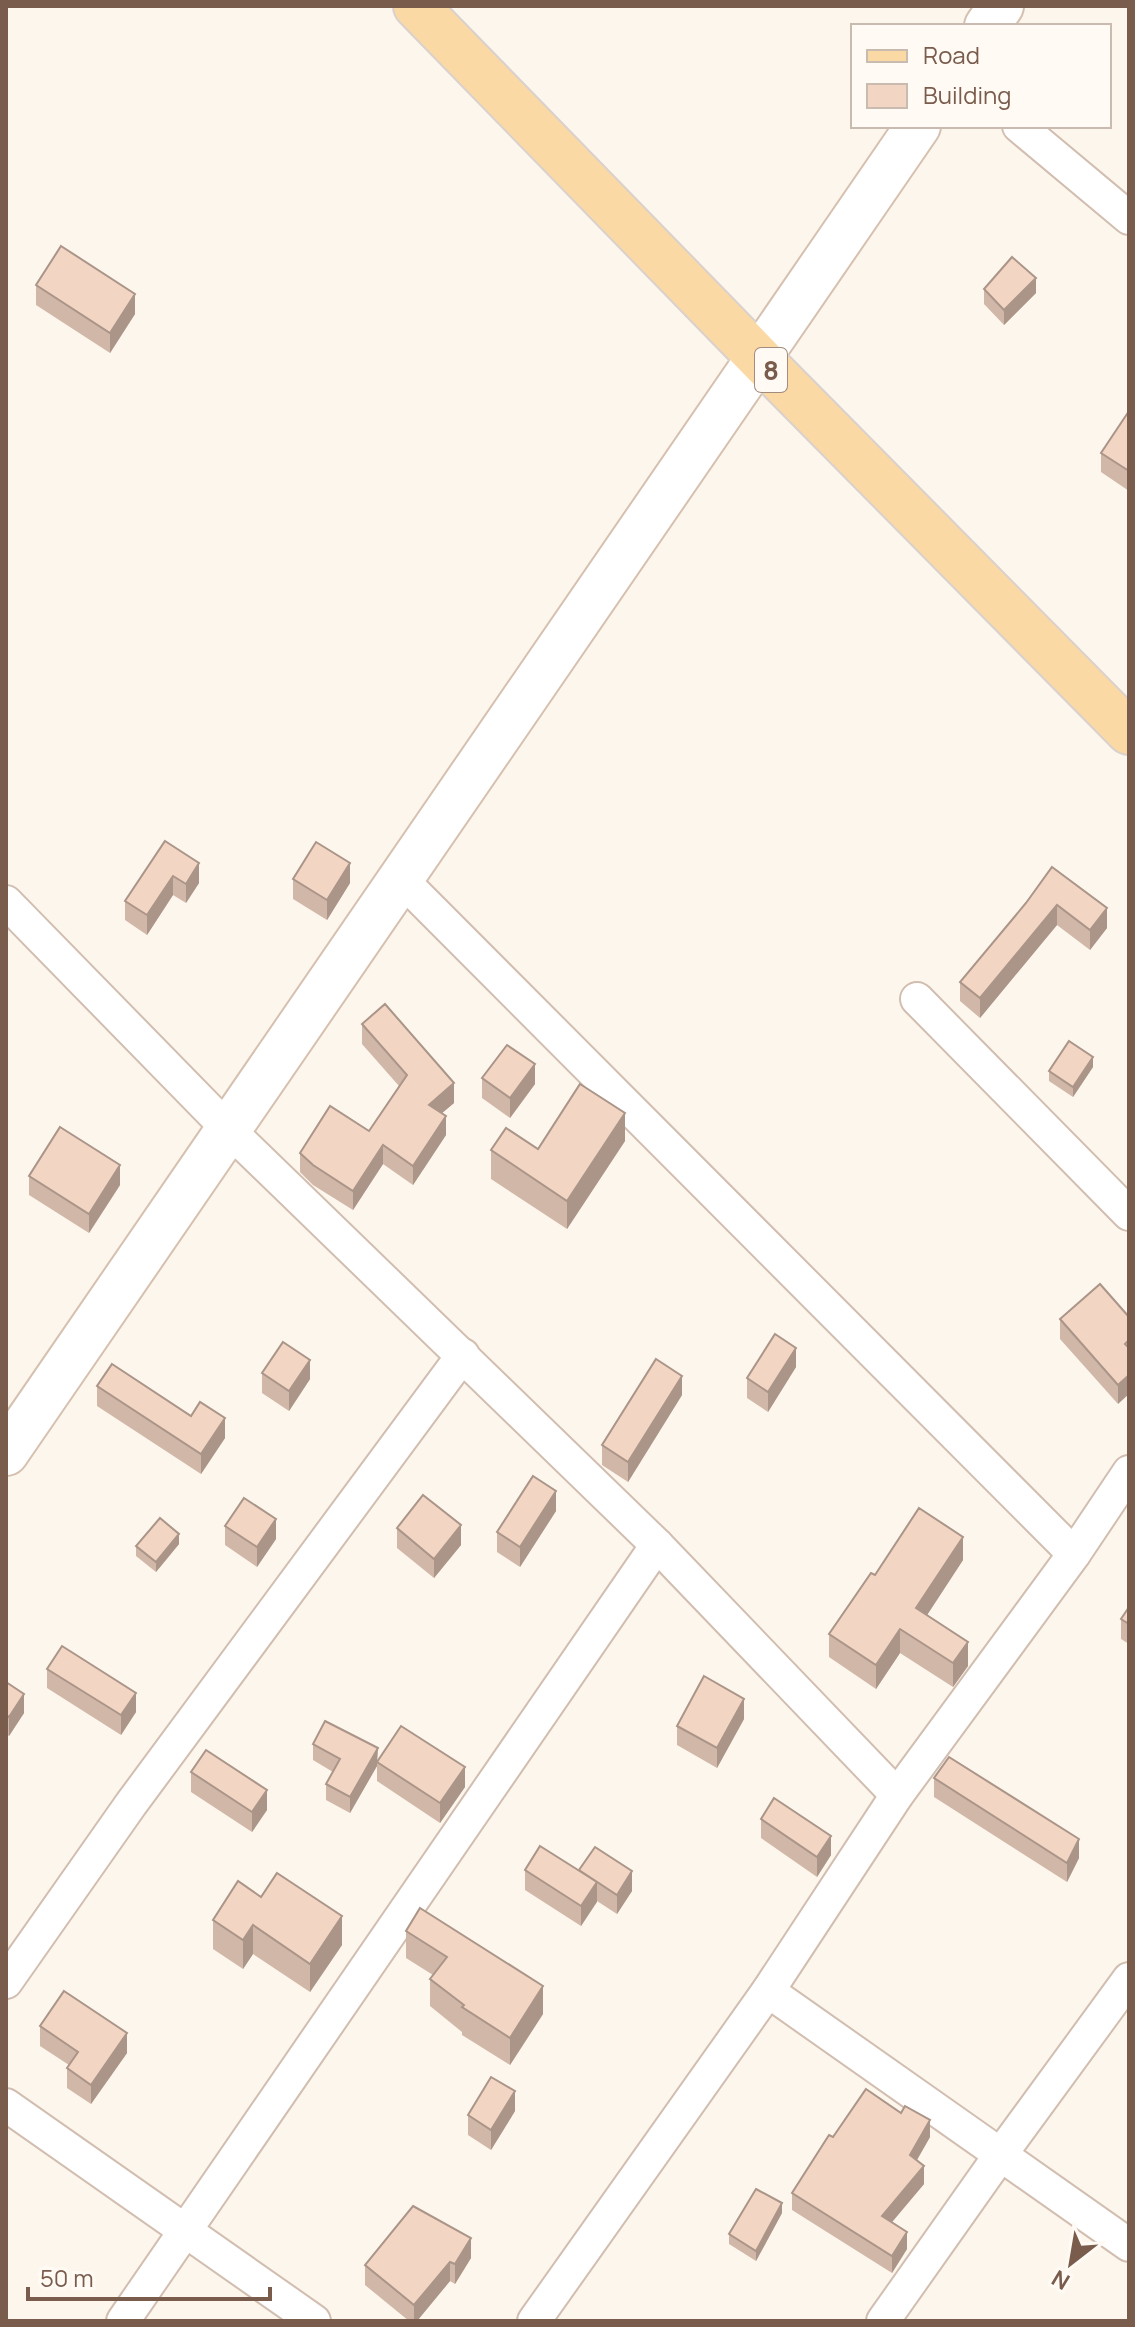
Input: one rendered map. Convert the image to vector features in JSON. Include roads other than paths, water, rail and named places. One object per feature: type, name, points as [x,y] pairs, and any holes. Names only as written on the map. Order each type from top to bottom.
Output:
[{"type":"main road","name":"8","points":[[416,6],[1129,732]]},
{"type":"street","points":[[988,24],[1001,6]]},
{"type":"street","points":[[6,1453],[917,128]]},
{"type":"street","points":[[1021,128],[1129,218]]},
{"type":"street","points":[[401,879],[1074,1554]]},
{"type":"street","points":[[6,902],[229,1130],[657,1545],[897,1795]]},
{"type":"street","points":[[917,999],[1129,1214]]},
{"type":"street","points":[[6,1982],[131,1804],[463,1355]]},
{"type":"street","points":[[534,2321],[768,1991],[897,1795],[1074,1554],[1129,1472]]},
{"type":"street","points":[[123,2321],[657,1545]]},
{"type":"street","points":[[883,2321],[1129,1979]]},
{"type":"street","points":[[768,1991],[1129,2245]]},
{"type":"street","points":[[6,2105],[314,2321]]}]
